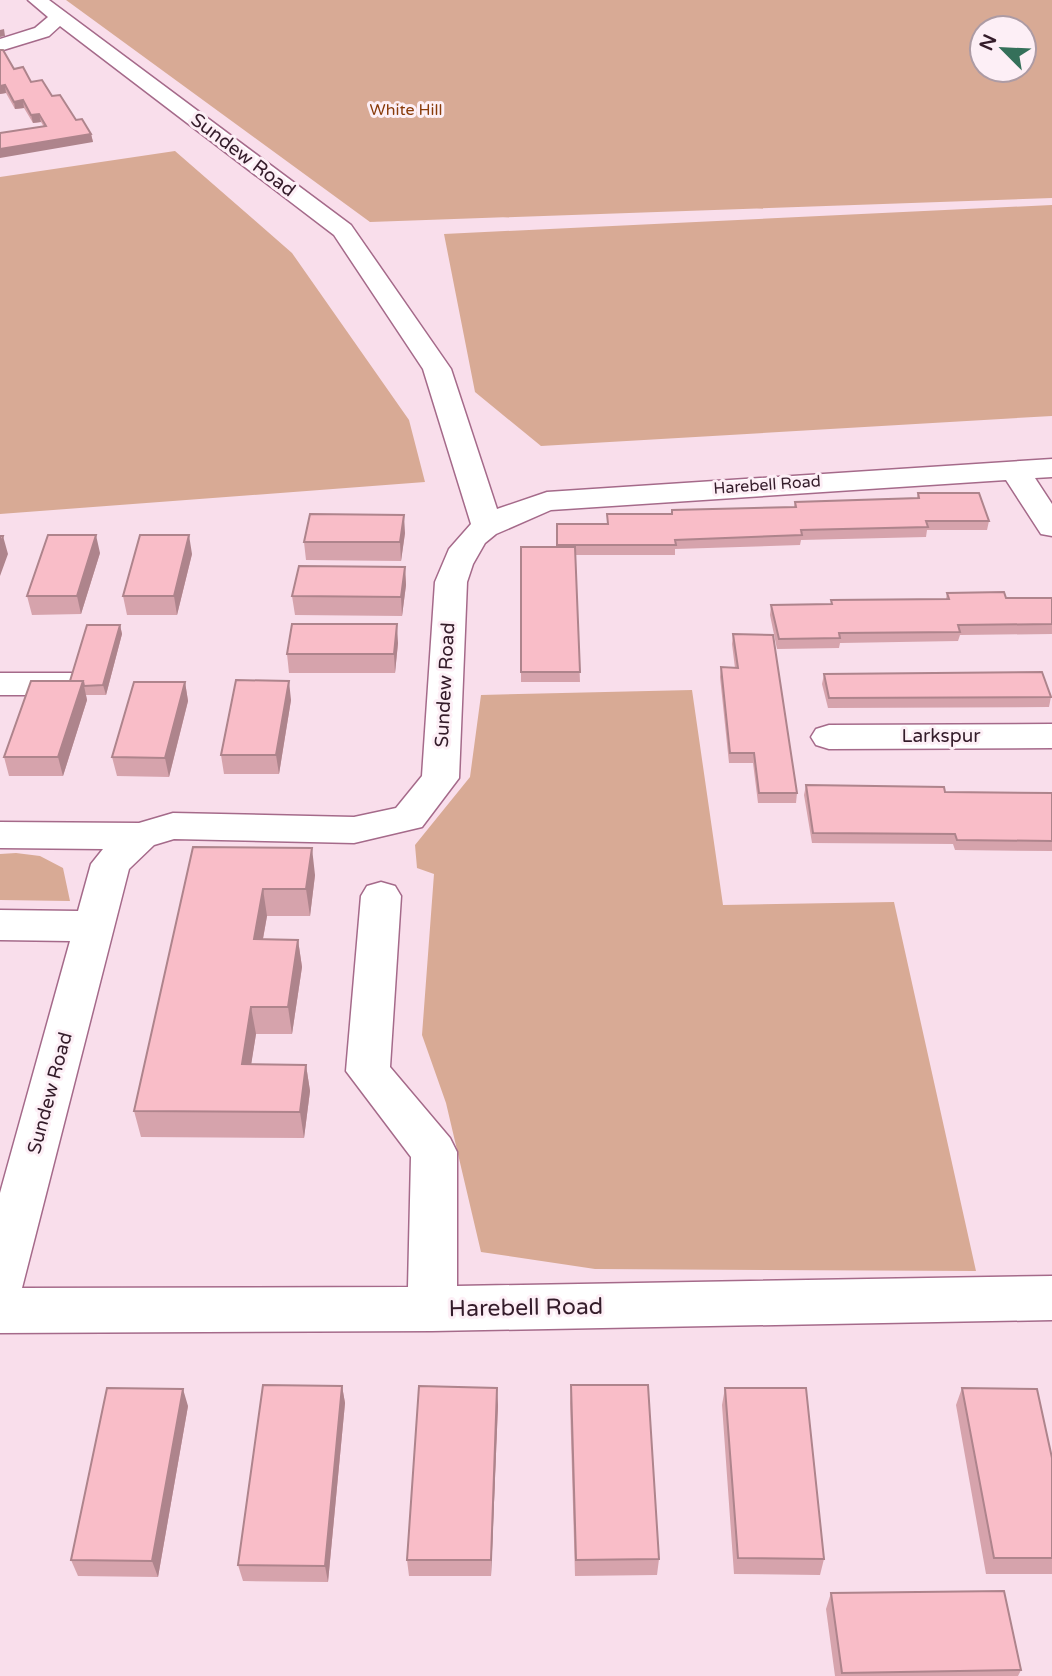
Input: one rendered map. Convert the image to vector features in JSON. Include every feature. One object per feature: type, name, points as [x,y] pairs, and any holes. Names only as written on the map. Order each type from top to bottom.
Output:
[{"type":"street","name":"Sundew Road","points":[[0,1282],[111,864],[140,836],[173,826],[354,831],[409,818],[440,779],[451,582],[456,558],[469,540],[487,525],[437,369],[342,230],[37,0]]},
{"type":"street","points":[[0,45],[43,32],[59,17]]},
{"type":"street","name":"Harebell Road","points":[[487,525],[547,502],[1052,468]]},
{"type":"street","points":[[1015,471],[1052,527]]},
{"type":"street","points":[[0,684],[71,684]]},
{"type":"street","name":"Larkspur","points":[[829,737],[1052,736]]},
{"type":"street","points":[[0,835],[140,836]]},
{"type":"street","points":[[381,896],[368,1071],[434,1152],[432,1309]]},
{"type":"street","points":[[0,925],[94,926]]},
{"type":"street","name":"Harebell Road","points":[[0,1311],[432,1309],[1052,1298]]},
{"type":"green space","name":"White Hill","points":[[66,0],[1052,0],[1052,198],[370,222]]},
{"type":"green space","points":[[175,151],[292,253],[409,420],[425,482],[0,514],[0,177]]},
{"type":"green space","points":[[1052,205],[1052,416],[541,446],[475,392],[444,234]]},
{"type":"green space","points":[[692,690],[723,905],[894,902],[976,1271],[595,1269],[481,1252],[446,1103],[422,1035],[434,874],[417,868],[415,845],[470,777],[481,695]]},
{"type":"green space","points":[[0,854],[40,856],[63,868],[70,901],[0,900]]},
{"type":"building","points":[[0,50],[3,50],[14,69],[23,67],[31,82],[42,80],[52,96],[60,95],[76,120],[82,119],[91,134],[0,149],[0,133],[46,126],[39,114],[31,115],[23,100],[14,102],[5,85],[0,86]]},
{"type":"building","points":[[918,493],[979,493],[989,521],[926,521],[928,527],[801,530],[802,535],[675,540],[676,545],[557,545],[557,524],[608,524],[607,514],[672,514],[672,510],[796,507],[795,502],[919,498]]},
{"type":"building","points":[[310,514],[404,515],[400,542],[304,542]]},
{"type":"building","points":[[48,535],[96,535],[77,596],[27,596]]},
{"type":"building","points":[[140,535],[189,535],[174,596],[123,596]]},
{"type":"building","points":[[521,547],[575,547],[580,672],[521,672]]},
{"type":"building","points":[[299,566],[405,567],[401,597],[292,596]]},
{"type":"building","points":[[1004,592],[1006,598],[1052,598],[1052,624],[958,625],[960,632],[839,633],[840,638],[779,639],[771,605],[832,604],[831,600],[949,599],[947,593]]},
{"type":"building","points":[[292,624],[397,624],[394,654],[287,654]]},
{"type":"building","points":[[87,625],[120,625],[103,685],[84,686],[83,681],[70,681]]},
{"type":"building","points":[[733,634],[773,635],[797,793],[759,793],[754,753],[730,753],[721,667],[738,668]]},
{"type":"building","points":[[1042,672],[1051,697],[829,698],[824,674]]},
{"type":"building","points":[[236,680],[289,681],[276,755],[221,755]]},
{"type":"building","points":[[31,681],[83,681],[58,757],[4,757]]},
{"type":"building","points":[[134,682],[185,682],[165,758],[112,757]]},
{"type":"building","points":[[806,785],[944,787],[945,792],[1052,793],[1052,841],[957,840],[955,834],[813,833]]},
{"type":"building","points":[[193,847],[312,848],[306,889],[263,889],[254,939],[298,940],[288,1007],[251,1007],[242,1064],[306,1065],[300,1112],[134,1111]]},
{"type":"building","points":[[263,1385],[342,1386],[325,1566],[238,1565]]},
{"type":"building","points":[[571,1385],[648,1385],[659,1559],[576,1560]]},
{"type":"building","points":[[419,1386],[497,1388],[491,1560],[407,1560]]},
{"type":"building","points":[[107,1388],[183,1389],[152,1561],[71,1560]]},
{"type":"building","points":[[725,1388],[806,1388],[824,1559],[738,1558]]},
{"type":"building","points":[[962,1388],[1037,1389],[1052,1458],[1052,1558],[994,1558]]},
{"type":"building","points":[[1004,1591],[1021,1670],[842,1673],[831,1593]]}]
